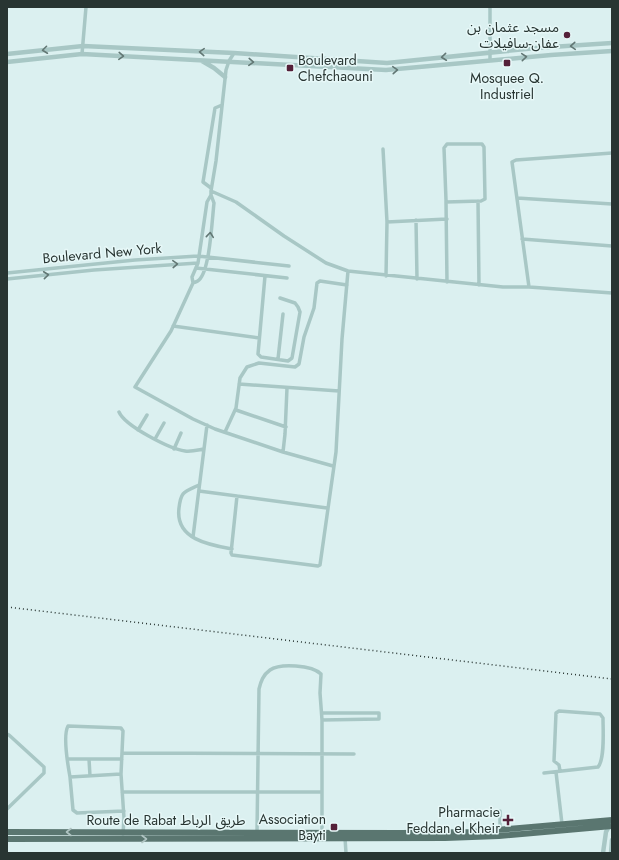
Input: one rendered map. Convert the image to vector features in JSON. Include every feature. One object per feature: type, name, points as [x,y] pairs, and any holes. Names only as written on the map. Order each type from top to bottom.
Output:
[{"type":"main road","name":"Route de Rabat طريق الرباط","points":[[7,839],[345,836],[473,832],[562,824],[611,822]]},
{"type":"main road","name":"Route de Rabat طريق الرباط","points":[[7,832],[322,832],[345,836],[474,837],[611,822]]},
{"type":"street","points":[[82,54],[86,7]]},
{"type":"street","points":[[490,7],[490,60]]},
{"type":"street","points":[[7,54],[83,46],[234,53],[387,63],[489,52],[612,43]]},
{"type":"street","points":[[154,49],[154,58]]},
{"type":"street","points":[[7,62],[82,54],[386,70],[490,60],[612,51]]},
{"type":"street","points":[[193,283],[199,280],[205,269],[208,256],[214,203],[211,195],[211,189],[225,78],[229,61],[234,53]]},
{"type":"street","points":[[201,60],[214,68],[225,78]]},
{"type":"street","points":[[222,105],[215,108],[203,182],[211,189],[236,202],[284,236],[326,263],[348,271],[386,276],[503,287],[529,287],[612,293]]},
{"type":"street","points":[[446,202],[478,201],[485,197],[484,146],[481,143],[447,144],[444,148],[446,202],[447,219],[447,282]]},
{"type":"street","points":[[383,149],[387,222],[386,276]]},
{"type":"street","points":[[529,287],[512,162],[516,160],[612,153]]},
{"type":"street","points":[[211,195],[207,202],[198,263],[192,277],[193,283],[173,326],[135,387],[207,425],[283,452],[333,466]]},
{"type":"street","points":[[517,198],[612,204]]},
{"type":"street","points":[[478,201],[479,285]]},
{"type":"street","points":[[387,222],[447,219]]},
{"type":"street","points":[[416,220],[417,279]]},
{"type":"street","points":[[522,239],[612,246]]},
{"type":"street","name":"Boulevard New York","points":[[7,273],[135,260],[198,256],[289,266]]},
{"type":"street","points":[[135,260],[135,266]]},
{"type":"street","name":"Boulevard New York","points":[[7,279],[135,266],[198,263]]},
{"type":"street","points":[[94,264],[94,270]]},
{"type":"street","points":[[196,268],[287,278]]},
{"type":"street","points":[[237,496],[232,549],[232,554],[234,556],[321,564],[336,452],[348,271]]},
{"type":"street","points":[[14,272],[16,278]]},
{"type":"street","points":[[265,276],[258,355],[261,357],[288,361],[292,358],[300,312],[295,303],[280,298]]},
{"type":"street","points":[[225,432],[236,410],[239,384],[243,372],[247,367],[259,363],[295,367],[298,366],[304,337],[314,308],[317,283],[320,281],[347,285]]},
{"type":"street","points":[[278,359],[283,314]]},
{"type":"street","points":[[173,326],[259,338]]},
{"type":"street","points":[[239,384],[339,391]]},
{"type":"street","points":[[283,452],[286,427],[287,388]]},
{"type":"street","points":[[236,410],[286,427]]},
{"type":"street","points":[[119,412],[126,422],[174,449],[188,451],[204,449]]},
{"type":"street","points":[[138,430],[147,415]]},
{"type":"street","points":[[155,439],[164,423]]},
{"type":"street","points":[[193,537],[207,425]]},
{"type":"street","points":[[174,449],[181,433]]},
{"type":"street","points":[[199,485],[183,493],[180,498],[178,516],[179,521],[193,537],[210,546],[232,549]]},
{"type":"street","points":[[199,491],[328,508]]},
{"type":"street","points":[[257,832],[258,689],[268,671],[280,666],[307,667],[318,671],[321,674],[322,832]]},
{"type":"street","points":[[544,773],[558,771],[598,767],[600,765],[603,718],[600,714],[559,711],[556,713],[554,761],[559,766],[558,771],[562,824]]},
{"type":"street","points":[[322,713],[379,713],[379,719],[322,720]]},
{"type":"street","points":[[354,713],[354,719]]},
{"type":"street","points":[[123,839],[124,811],[121,774],[123,730],[121,728],[70,726],[66,730],[67,759],[74,812],[124,811]]},
{"type":"street","points":[[7,734],[44,767],[44,773],[7,809]]},
{"type":"street","points":[[122,753],[354,754]]},
{"type":"street","points":[[67,759],[122,759]]},
{"type":"street","points":[[89,759],[90,776]]},
{"type":"street","points":[[70,777],[121,774]]},
{"type":"street","points":[[122,792],[321,792]]},
{"type":"street","points":[[500,811],[500,830]]},
{"type":"street","points":[[603,853],[604,843],[611,822]]},
{"type":"street","points":[[345,836],[346,853]]},
{"type":"street","points":[[610,853],[612,840]]},
{"type":"railway","points":[[7,607],[612,679]]},
{"type":"place","name":"مسجد عثمان بن عفان-سافيلات","points":[[567,35]]},
{"type":"place","name":"Mosquee Q. Industriel","points":[[507,63]]},
{"type":"place","name":"Boulevard Chefchaouni","points":[[290,68]]},
{"type":"place","name":"Pharmacie Feddan el Kheir","points":[[508,820]]},
{"type":"place","name":"Association Bayti","points":[[334,827]]}]
